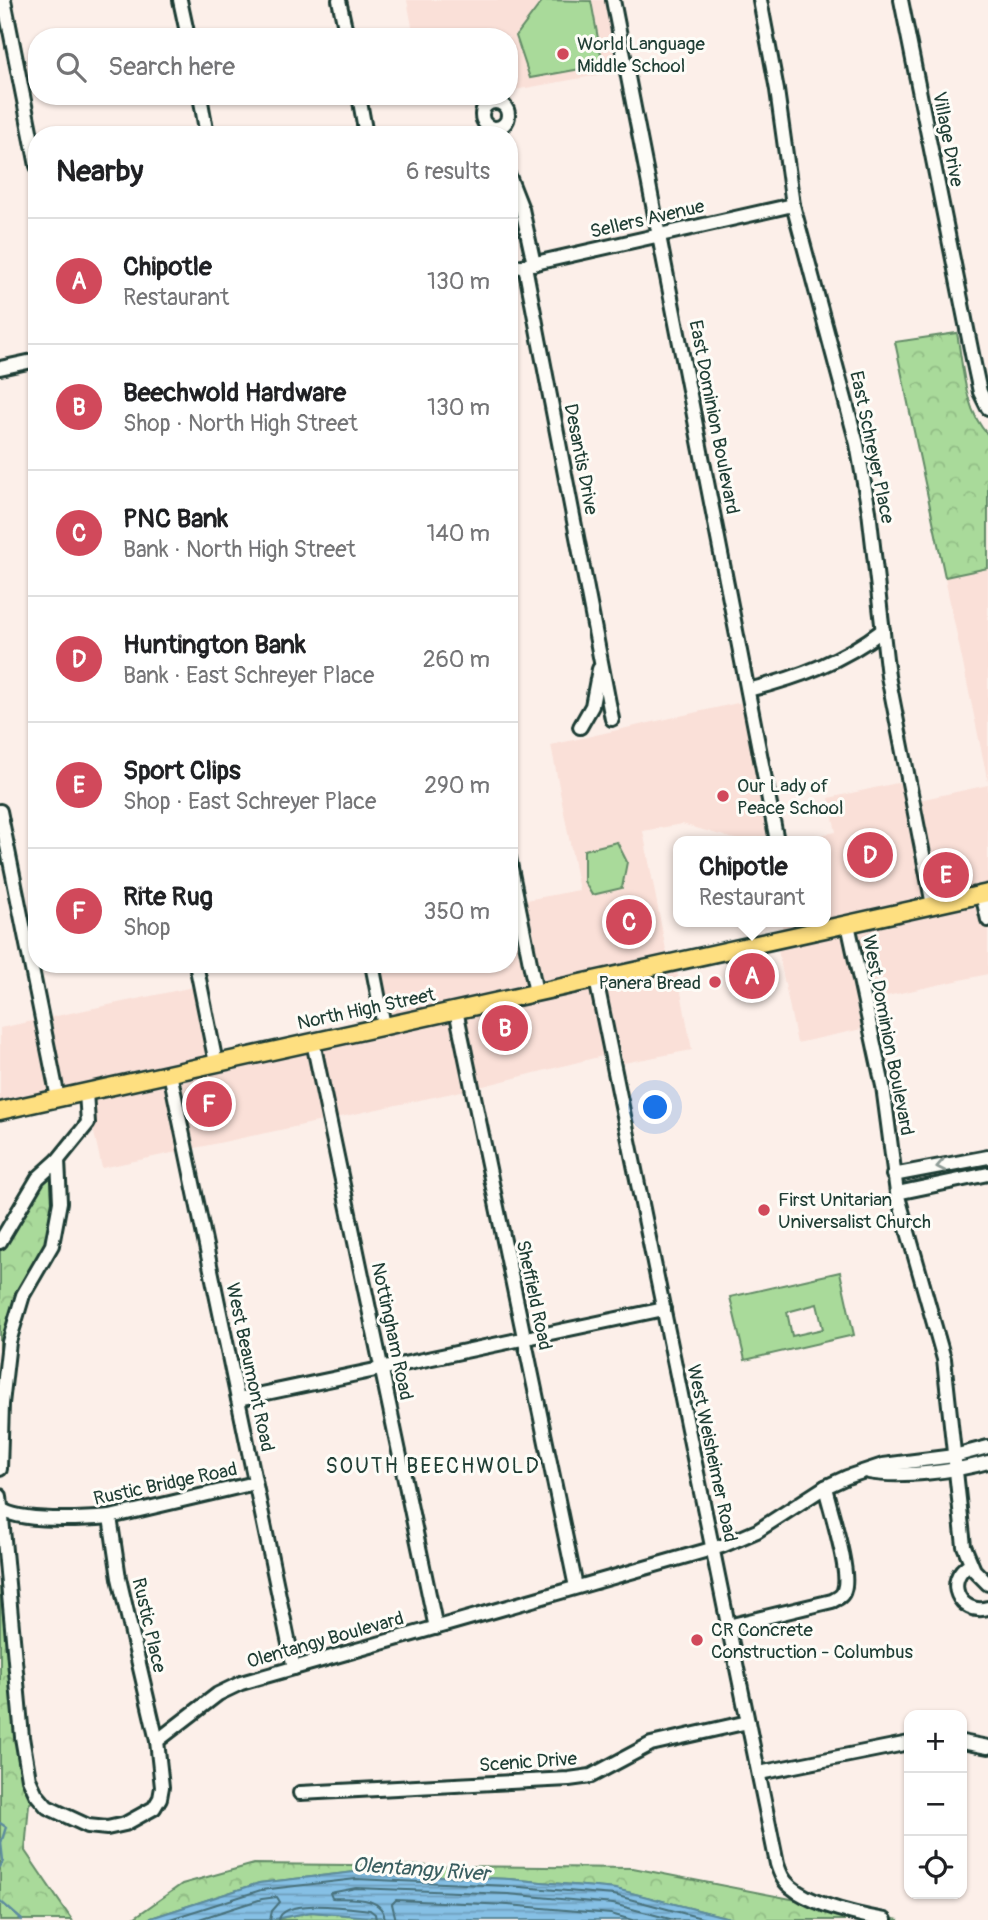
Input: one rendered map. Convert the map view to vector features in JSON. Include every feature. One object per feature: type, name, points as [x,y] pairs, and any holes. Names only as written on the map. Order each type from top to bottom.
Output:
[{"type":"main road","name":"North High Street","points":[[831,926],[985,894]]},
{"type":"main road","name":"North High Street","points":[[0,1111],[536,993],[794,929],[816,927]]},
{"type":"street","points":[[4,0],[29,126]]},
{"type":"street","points":[[180,0],[186,28]]},
{"type":"street","points":[[339,0],[345,28]]},
{"type":"street","name":"East Dominion Boulevard","points":[[613,0],[776,836]]},
{"type":"street","name":"East Schreyer Place","points":[[760,0],[777,90],[793,205],[857,444],[907,778],[933,905]]},
{"type":"street","name":"Village Drive","points":[[901,0],[974,365],[980,392],[988,408]]},
{"type":"street","points":[[202,105],[205,126]]},
{"type":"street","points":[[361,105],[364,126]]},
{"type":"street","name":"Desantis Drive","points":[[518,199],[522,209],[612,719]]},
{"type":"street","name":"Sellers Avenue","points":[[518,267],[793,205]]},
{"type":"street","points":[[0,368],[28,362]]},
{"type":"street","points":[[748,690],[783,682],[827,665],[860,647],[883,630]]},
{"type":"street","name":"Desantis Drive","points":[[580,727],[592,706],[600,658]]},
{"type":"street","points":[[0,811],[28,950]]},
{"type":"street","points":[[985,894],[988,920]]},
{"type":"street","points":[[518,903],[536,993]]},
{"type":"street","name":"West Dominion Boulevard","points":[[848,924],[883,1086],[897,1194],[944,1359],[964,1546],[970,1564],[987,1583]]},
{"type":"street","points":[[33,973],[58,1098]]},
{"type":"street","points":[[198,973],[216,1063]]},
{"type":"street","points":[[374,973],[384,1026]]},
{"type":"street","name":"West Weisheimer Road","points":[[596,979],[780,1874],[785,1882],[798,1892],[831,1906],[885,1920]]},
{"type":"street","name":"Sheffield Road","points":[[456,1010],[576,1587]]},
{"type":"street","name":"Nottingham Road","points":[[313,1042],[436,1628]]},
{"type":"street","name":"West Beaumont Road","points":[[170,1073],[294,1668]]},
{"type":"street","points":[[0,1242],[38,1178],[58,1160],[88,1124],[86,1092]]},
{"type":"street","points":[[893,1175],[988,1157]]},
{"type":"street","points":[[0,1469],[1,1404],[9,1342],[23,1295],[52,1245],[60,1202],[58,1160]]},
{"type":"street","points":[[897,1194],[988,1174]]},
{"type":"street","points":[[238,1398],[664,1309]]},
{"type":"street","points":[[955,1462],[988,1447]]},
{"type":"street","points":[[955,1462],[988,1462]]},
{"type":"street","name":"Olentangy Boulevard","points":[[157,1741],[227,1689],[713,1548],[757,1531],[825,1487],[847,1477],[869,1472],[885,1475],[955,1462]]},
{"type":"street","name":"Rustic Bridge Road","points":[[0,1508],[13,1516],[86,1519],[110,1517],[255,1483]]},
{"type":"street","points":[[728,1626],[832,1601],[842,1595],[845,1590],[844,1567],[825,1487]]},
{"type":"street","points":[[0,1496],[22,1737],[29,1779],[36,1794],[47,1807],[88,1826],[107,1828],[125,1824],[154,1808],[160,1798],[162,1787],[157,1741]]},
{"type":"street","name":"Rustic Place","points":[[110,1517],[119,1578],[157,1741]]},
{"type":"street","points":[[970,1564],[959,1573],[955,1587],[960,1601],[973,1609],[988,1608]]},
{"type":"street","name":"Scenic Drive","points":[[300,1793],[591,1776],[651,1744],[748,1722]]},
{"type":"street","points":[[967,1743],[988,1747]]},
{"type":"street","points":[[759,1773],[904,1744]]},
{"type":"shaded area","name":"World Language Middle School","points":[[407,0],[608,0],[621,71],[518,89],[518,28],[412,28]]},
{"type":"shaded area","points":[[957,333],[969,398],[980,427],[988,435],[988,782],[895,342]]},
{"type":"shaded area","points":[[742,702],[767,836],[724,836],[682,824],[643,831],[666,950],[677,971],[692,1050],[613,1065],[610,1054],[471,1089],[102,1168],[85,1093],[0,1112],[0,1028],[198,986],[216,1063],[383,1024],[372,973],[518,973],[518,902],[579,890],[551,745]]},
{"type":"shaded area","points":[[906,781],[910,802],[988,785],[988,974],[864,1001],[871,1027],[797,1043],[778,950],[782,927],[831,927],[831,836],[814,836],[836,832],[829,798]]},
{"type":"green space","points":[[543,0],[591,1],[603,65],[530,78],[518,42],[518,33]]},
{"type":"green space","points":[[957,333],[969,400],[980,425],[988,435],[988,568],[945,577],[895,342]]},
{"type":"green space","points":[[617,842],[627,862],[622,888],[592,895],[584,881],[584,850]]},
{"type":"green space","points":[[58,1160],[52,1245],[9,1342],[0,1469],[0,1242]]},
{"type":"green space","points":[[840,1272],[854,1335],[745,1360],[730,1297]],"holes":[[[817,1304],[823,1329],[792,1336],[787,1312]]]},
{"type":"green space","points":[[0,1496],[20,1707],[38,1797],[29,1804],[25,1851],[72,1920],[0,1920]]},
{"type":"green space","points":[[254,1864],[633,1868],[899,1920],[737,1920],[615,1889],[509,1879],[355,1872],[259,1883],[145,1920],[131,1920],[182,1884]]},
{"type":"green space","points":[[311,1912],[372,1917],[471,1920],[270,1920]]},
{"type":"water","points":[[355,1872],[509,1879],[616,1889],[737,1920],[471,1920],[311,1912],[270,1920],[145,1920],[259,1883]]},
{"type":"waterway","points":[[0,1823],[6,1827],[1,1843],[3,1861],[0,1867]]},
{"type":"waterway","points":[[0,1901],[22,1920]]},
{"type":"place","name":"World Language Middle School","points":[[563,54]]},
{"type":"place","name":"Our Lady of Peace School","points":[[723,796]]},
{"type":"place","name":"Huntington Bank","points":[[870,855]]},
{"type":"place","name":"Sport Clips","points":[[946,875]]},
{"type":"place","name":"PNC Bank","points":[[629,922]]},
{"type":"place","name":"Chipotle","points":[[752,976]]},
{"type":"place","name":"Panera Bread","points":[[715,982]]},
{"type":"place","name":"Beechwold Hardware","points":[[505,1028]]},
{"type":"place","name":"Rite Rug","points":[[209,1104]]},
{"type":"place","name":"First Unitarian Universalist Church","points":[[764,1210]]},
{"type":"place","name":"CR Concrete Construction - Columbus","points":[[697,1640]]},
{"type":"district","name":"SOUTH BEECHWOLD","points":[[433,1466]]},
{"type":"water label","name":"Olentangy River","points":[[421,1869]]}]
